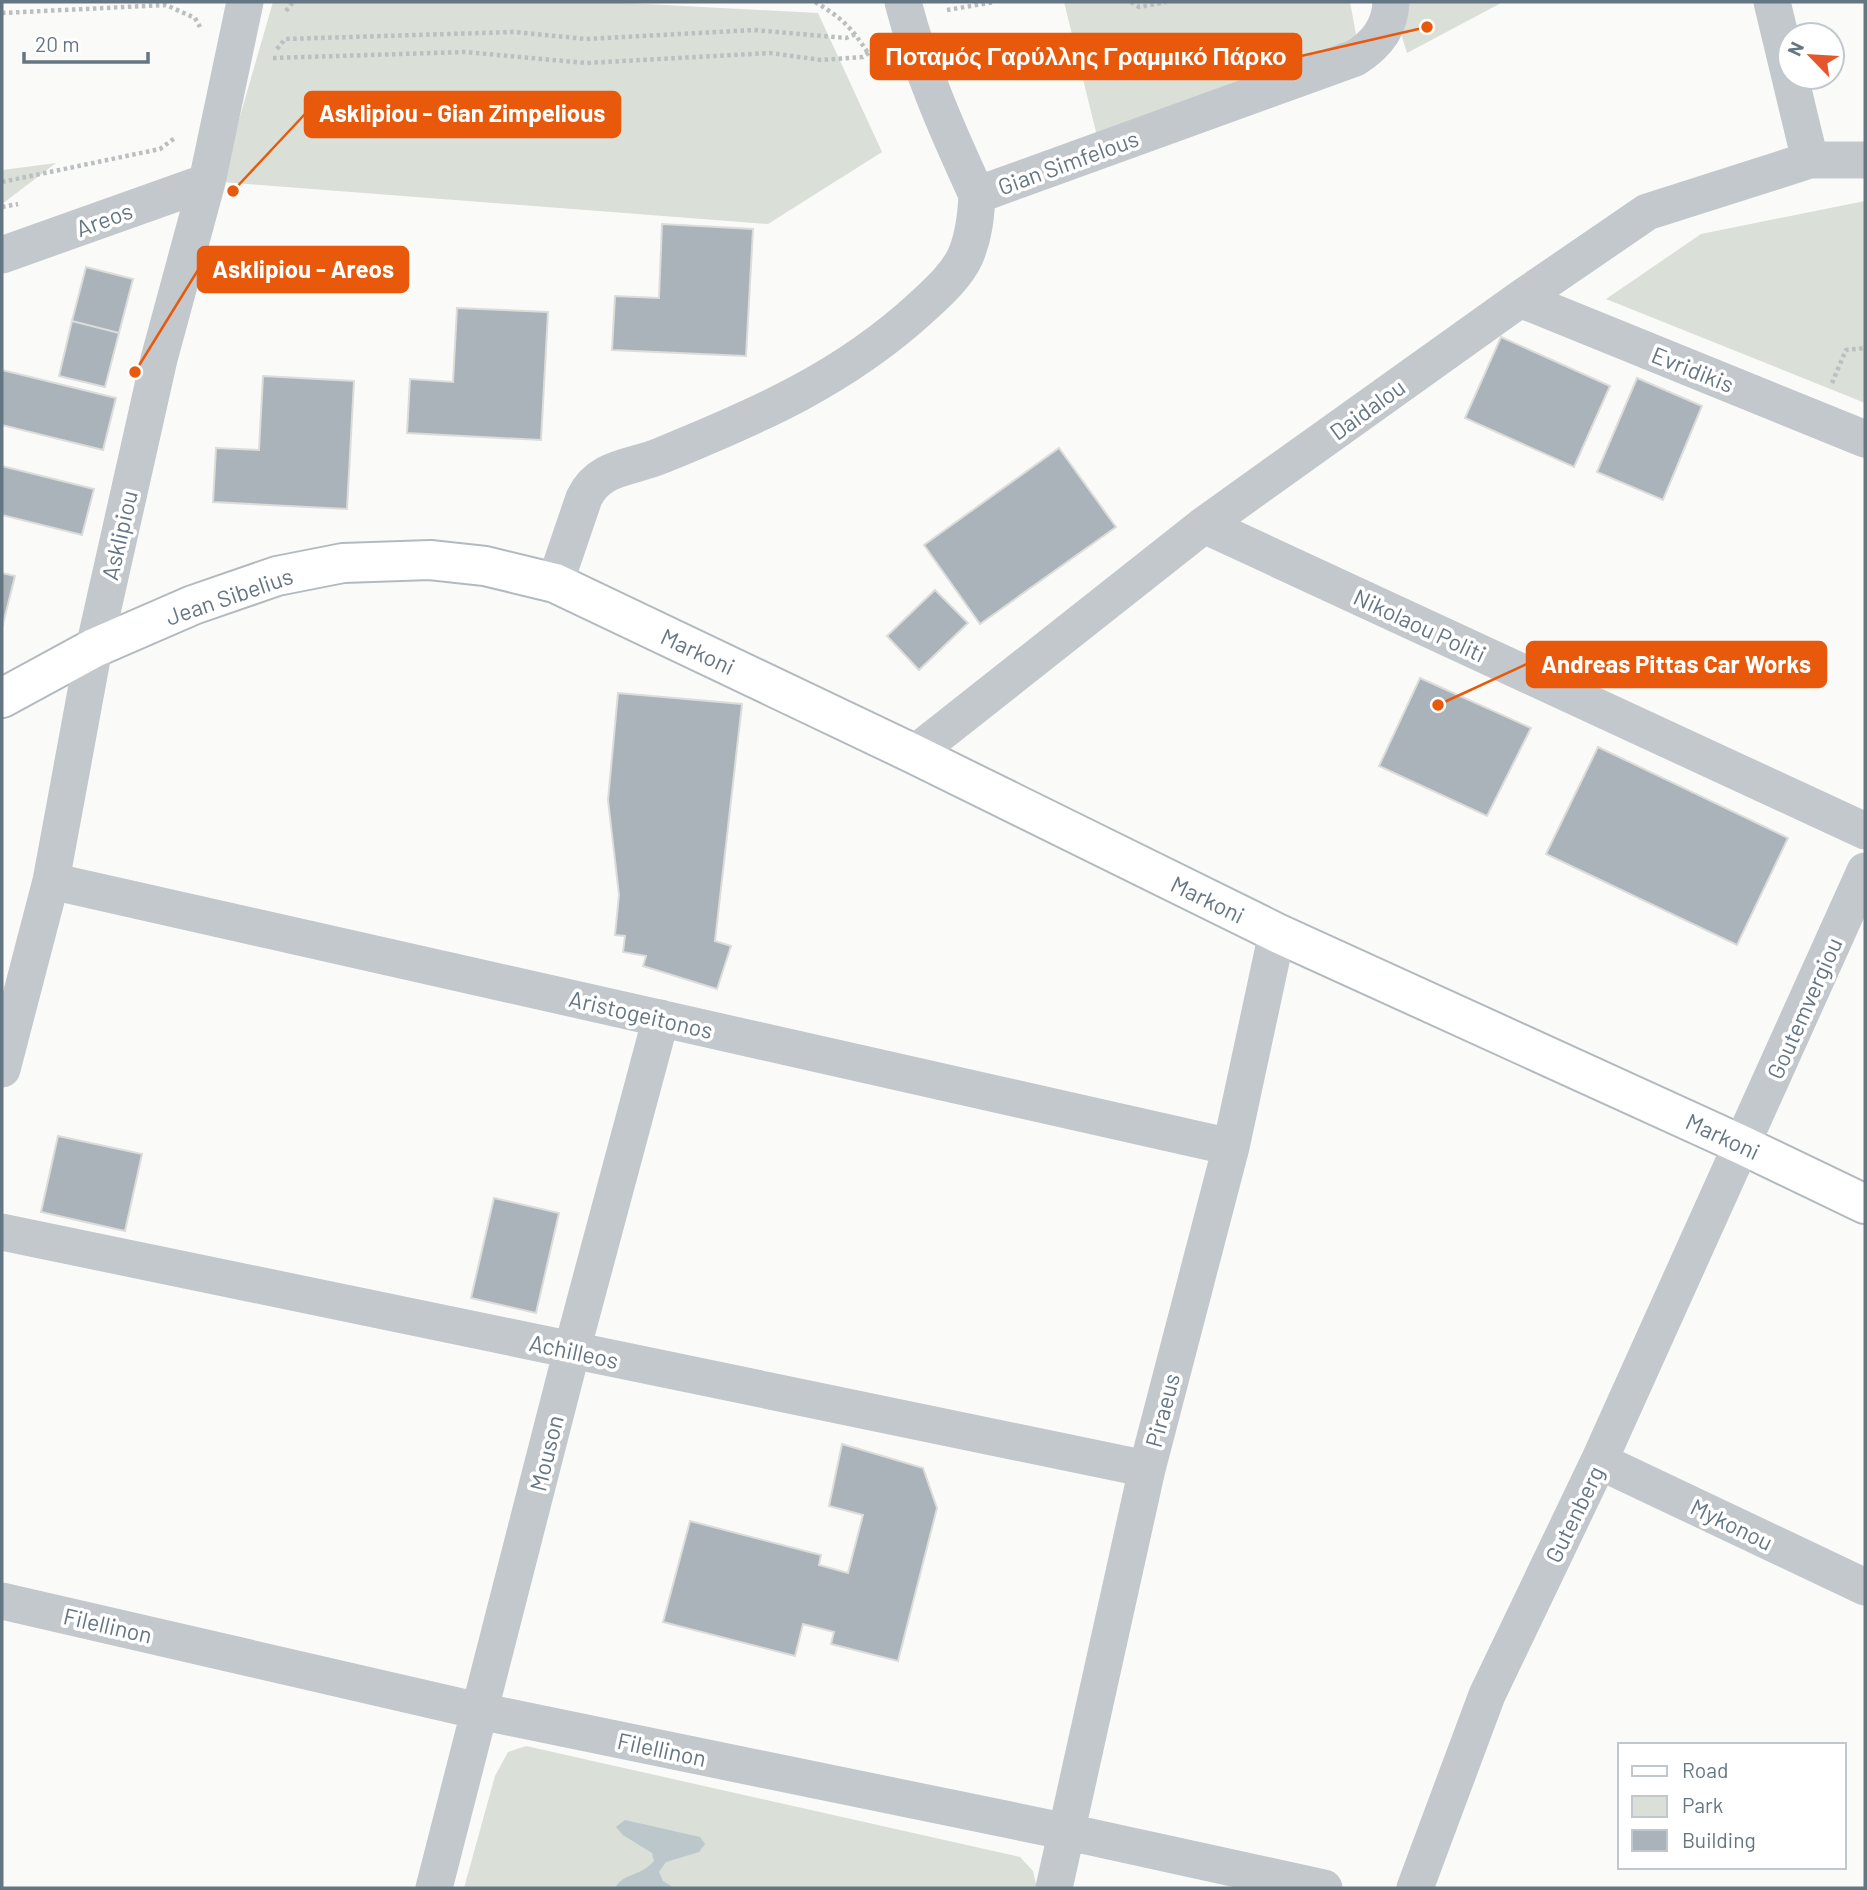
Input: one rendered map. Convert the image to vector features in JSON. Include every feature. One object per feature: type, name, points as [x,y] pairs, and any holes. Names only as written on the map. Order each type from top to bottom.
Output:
[{"type":"main road","name":"Jean Sibelius","points":[[2,698],[93,648],[193,605],[277,576],[343,563],[430,560],[485,566],[555,583]]},
{"type":"main road","name":"Markoni","points":[[555,583],[914,754],[1277,933],[1865,1204]]},
{"type":"street","name":"Asklipiou","points":[[2,1069],[51,881],[93,648],[159,359],[207,182],[245,2]]},
{"type":"street","points":[[903,2],[913,42],[944,123],[977,195]]},
{"type":"street","name":"Gian Simfelous","points":[[555,583],[589,487],[612,470],[654,458],[765,412],[835,374],[892,335],[941,289],[964,259],[975,226],[977,195],[1355,58],[1373,47],[1384,31],[1391,12],[1391,2]]},
{"type":"street","points":[[1772,2],[1777,21]]},
{"type":"street","points":[[1793,91],[1810,160]]},
{"type":"street","name":"Daidalou","points":[[914,754],[1204,525],[1520,299],[1647,212],[1810,160],[1865,160]]},
{"type":"street","name":"Areos","points":[[2,256],[207,182]]},
{"type":"street","name":"Evridikis","points":[[1520,299],[1865,439]]},
{"type":"street","name":"Nikolaou Politi","points":[[1204,525],[1865,831]]},
{"type":"street","name":"Goutemvergiou","points":[[1742,1145],[1865,871]]},
{"type":"street","name":"Aristogeitonos","points":[[51,881],[1231,1147]]},
{"type":"street","name":"Piraeus","points":[[1054,1888],[1147,1469],[1231,1147],[1277,933]]},
{"type":"street","name":"Mouson","points":[[434,1888],[572,1350],[661,1018]]},
{"type":"street","name":"Gutenberg","points":[[1415,1888],[1487,1695],[1600,1461],[1742,1145]]},
{"type":"street","name":"Achilleos","points":[[2,1232],[1147,1469]]},
{"type":"street","name":"Mykonou","points":[[1600,1461],[1865,1587]]},
{"type":"street","name":"Filellinon","points":[[2,1601],[479,1712],[1068,1832],[1324,1888]]},
{"type":"path","points":[[2,13],[166,5],[195,18],[206,38],[206,60],[232,62],[270,58],[465,52],[586,63],[770,53],[821,60],[863,57],[868,53],[841,17],[815,2]]},
{"type":"path","points":[[938,13],[995,2]]},
{"type":"path","points":[[1131,2],[1139,7],[1166,2]]},
{"type":"path","points":[[270,58],[285,39],[514,32],[586,39],[754,30],[846,38],[856,34]]},
{"type":"path","points":[[2,182],[160,149],[183,127]]},
{"type":"path","points":[[171,148],[176,136]]},
{"type":"path","points":[[2,207],[29,202]]},
{"type":"path","points":[[1817,420],[1846,350],[1865,348]]},
{"type":"green space","points":[[273,2],[609,2],[818,13],[882,152],[768,224],[221,182]]},
{"type":"green space","points":[[1064,2],[1350,2],[1357,40],[1097,136]]},
{"type":"green space","points":[[1391,2],[1503,2],[1407,53]]},
{"type":"green space","points":[[56,163],[2,204],[2,170]]},
{"type":"green space","points":[[1865,201],[1865,403],[1606,299],[1701,234]]},
{"type":"green space","points":[[526,1746],[1020,1857],[1033,1871],[1037,1888],[464,1888],[495,1776],[508,1752]]},
{"type":"shaded area","points":[[625,1820],[700,1837],[705,1844],[699,1852],[666,1862],[659,1872],[663,1881],[674,1888],[615,1888],[618,1883],[654,1861],[652,1853],[623,1835],[616,1827]]},
{"type":"building","points":[[662,224],[753,229],[746,356],[612,350],[615,296],[659,298]]},
{"type":"building","points":[[86,267],[133,279],[119,333],[72,321]]},
{"type":"building","points":[[457,308],[548,312],[541,440],[407,433],[410,379],[453,382]]},
{"type":"building","points":[[72,321],[119,333],[105,387],[59,376]]},
{"type":"building","points":[[1501,337],[1610,386],[1574,467],[1465,418]]},
{"type":"building","points":[[2,370],[116,398],[103,450],[2,425]]},
{"type":"building","points":[[263,376],[354,381],[347,509],[213,502],[216,448],[259,450]]},
{"type":"building","points":[[1637,378],[1702,406],[1663,500],[1597,472]]},
{"type":"building","points":[[1059,448],[1116,527],[980,624],[924,545]]},
{"type":"building","points":[[2,466],[94,489],[82,535],[2,515]]},
{"type":"building","points":[[2,573],[15,576],[2,628]]},
{"type":"building","points":[[935,590],[968,623],[919,670],[887,636]]},
{"type":"building","points":[[1420,678],[1531,728],[1487,816],[1379,766]]},
{"type":"building","points":[[618,693],[742,704],[715,941],[731,946],[717,989],[643,966],[646,956],[623,952],[625,936],[615,935],[619,895],[608,800]]},
{"type":"building","points":[[1598,747],[1788,838],[1737,945],[1546,854]]},
{"type":"building","points":[[58,1136],[142,1154],[125,1231],[41,1212]]},
{"type":"building","points":[[494,1198],[559,1213],[536,1313],[471,1298]]},
{"type":"building","points":[[842,1444],[923,1468],[937,1508],[898,1661],[831,1644],[834,1632],[803,1624],[795,1656],[663,1622],[690,1521],[821,1555],[819,1565],[848,1573],[863,1515],[829,1506]]},
{"type":"place","name":"Ποταμός Γαρύλλης Γραμμικό Πάρκο","points":[[1427,27]]},
{"type":"place","name":"Asklipiou - Gian Zimpelious","points":[[233,191]]},
{"type":"place","name":"Asklipiou - Areos","points":[[135,372]]},
{"type":"place","name":"Andreas Pittas Car Works","points":[[1438,705]]}]
